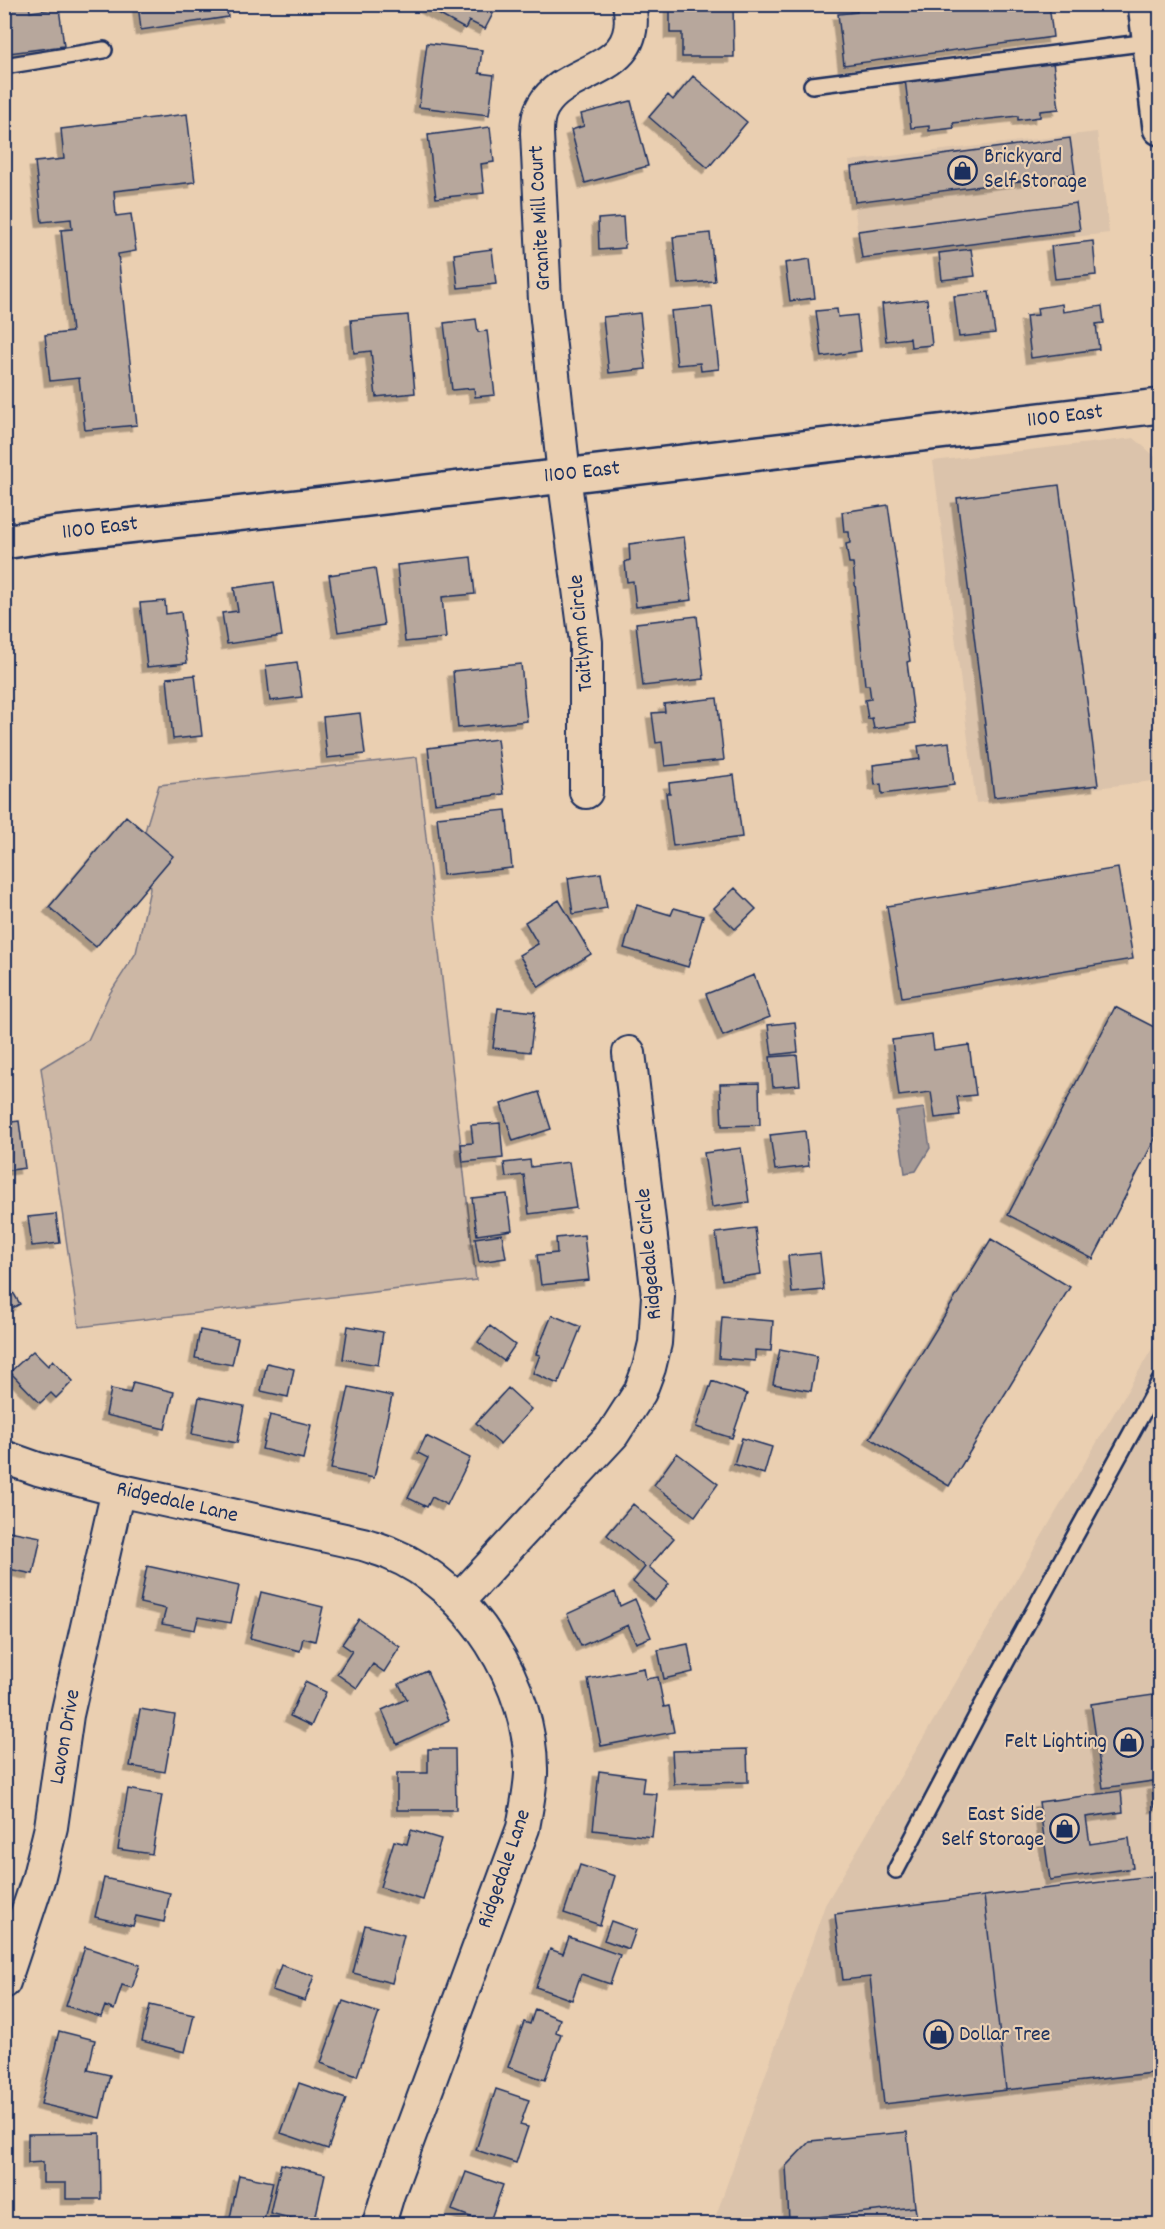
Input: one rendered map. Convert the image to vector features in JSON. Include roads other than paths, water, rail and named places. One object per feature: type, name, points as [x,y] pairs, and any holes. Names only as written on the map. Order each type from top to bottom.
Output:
[{"type":"street","name":"Granite Mill Court","points":[[564,475],[543,277],[537,122],[548,99],[613,59],[622,50],[630,31],[629,4]]},
{"type":"street","points":[[1144,4],[1161,128]]},
{"type":"street","name":"1100 East","points":[[4,542],[54,534],[1161,406]]},
{"type":"street","name":"Taitlynn Circle","points":[[564,475],[586,642],[586,792]]},
{"type":"street","name":"Ridgedale Circle","points":[[458,1601],[613,1434],[640,1392],[649,1368],[655,1343],[658,1296],[629,1053]]},
{"type":"street","name":"Ridgedale Lane","points":[[4,1457],[38,1469],[118,1490],[381,1550],[414,1566],[458,1601],[490,1641],[503,1662],[517,1695],[530,1747],[531,1773],[523,1828],[379,2224]]},
{"type":"street","name":"Lavon Drive","points":[[4,1982],[38,1880],[51,1827],[67,1715],[118,1490]]},
{"type":"lane","points":[[812,85],[1149,42]]},
{"type":"lane","points":[[4,66],[104,50]]},
{"type":"lane","points":[[896,1870],[992,1689],[1161,1381]]},
{"type":"place","name":"Brickyard Self Storage","points":[[963,170]]},
{"type":"place","name":"Felt Lighting","points":[[1128,1742]]},
{"type":"place","name":"East Side Self Storage","points":[[1065,1828]]},
{"type":"place","name":"Dollar Tree","points":[[938,2035]]}]
